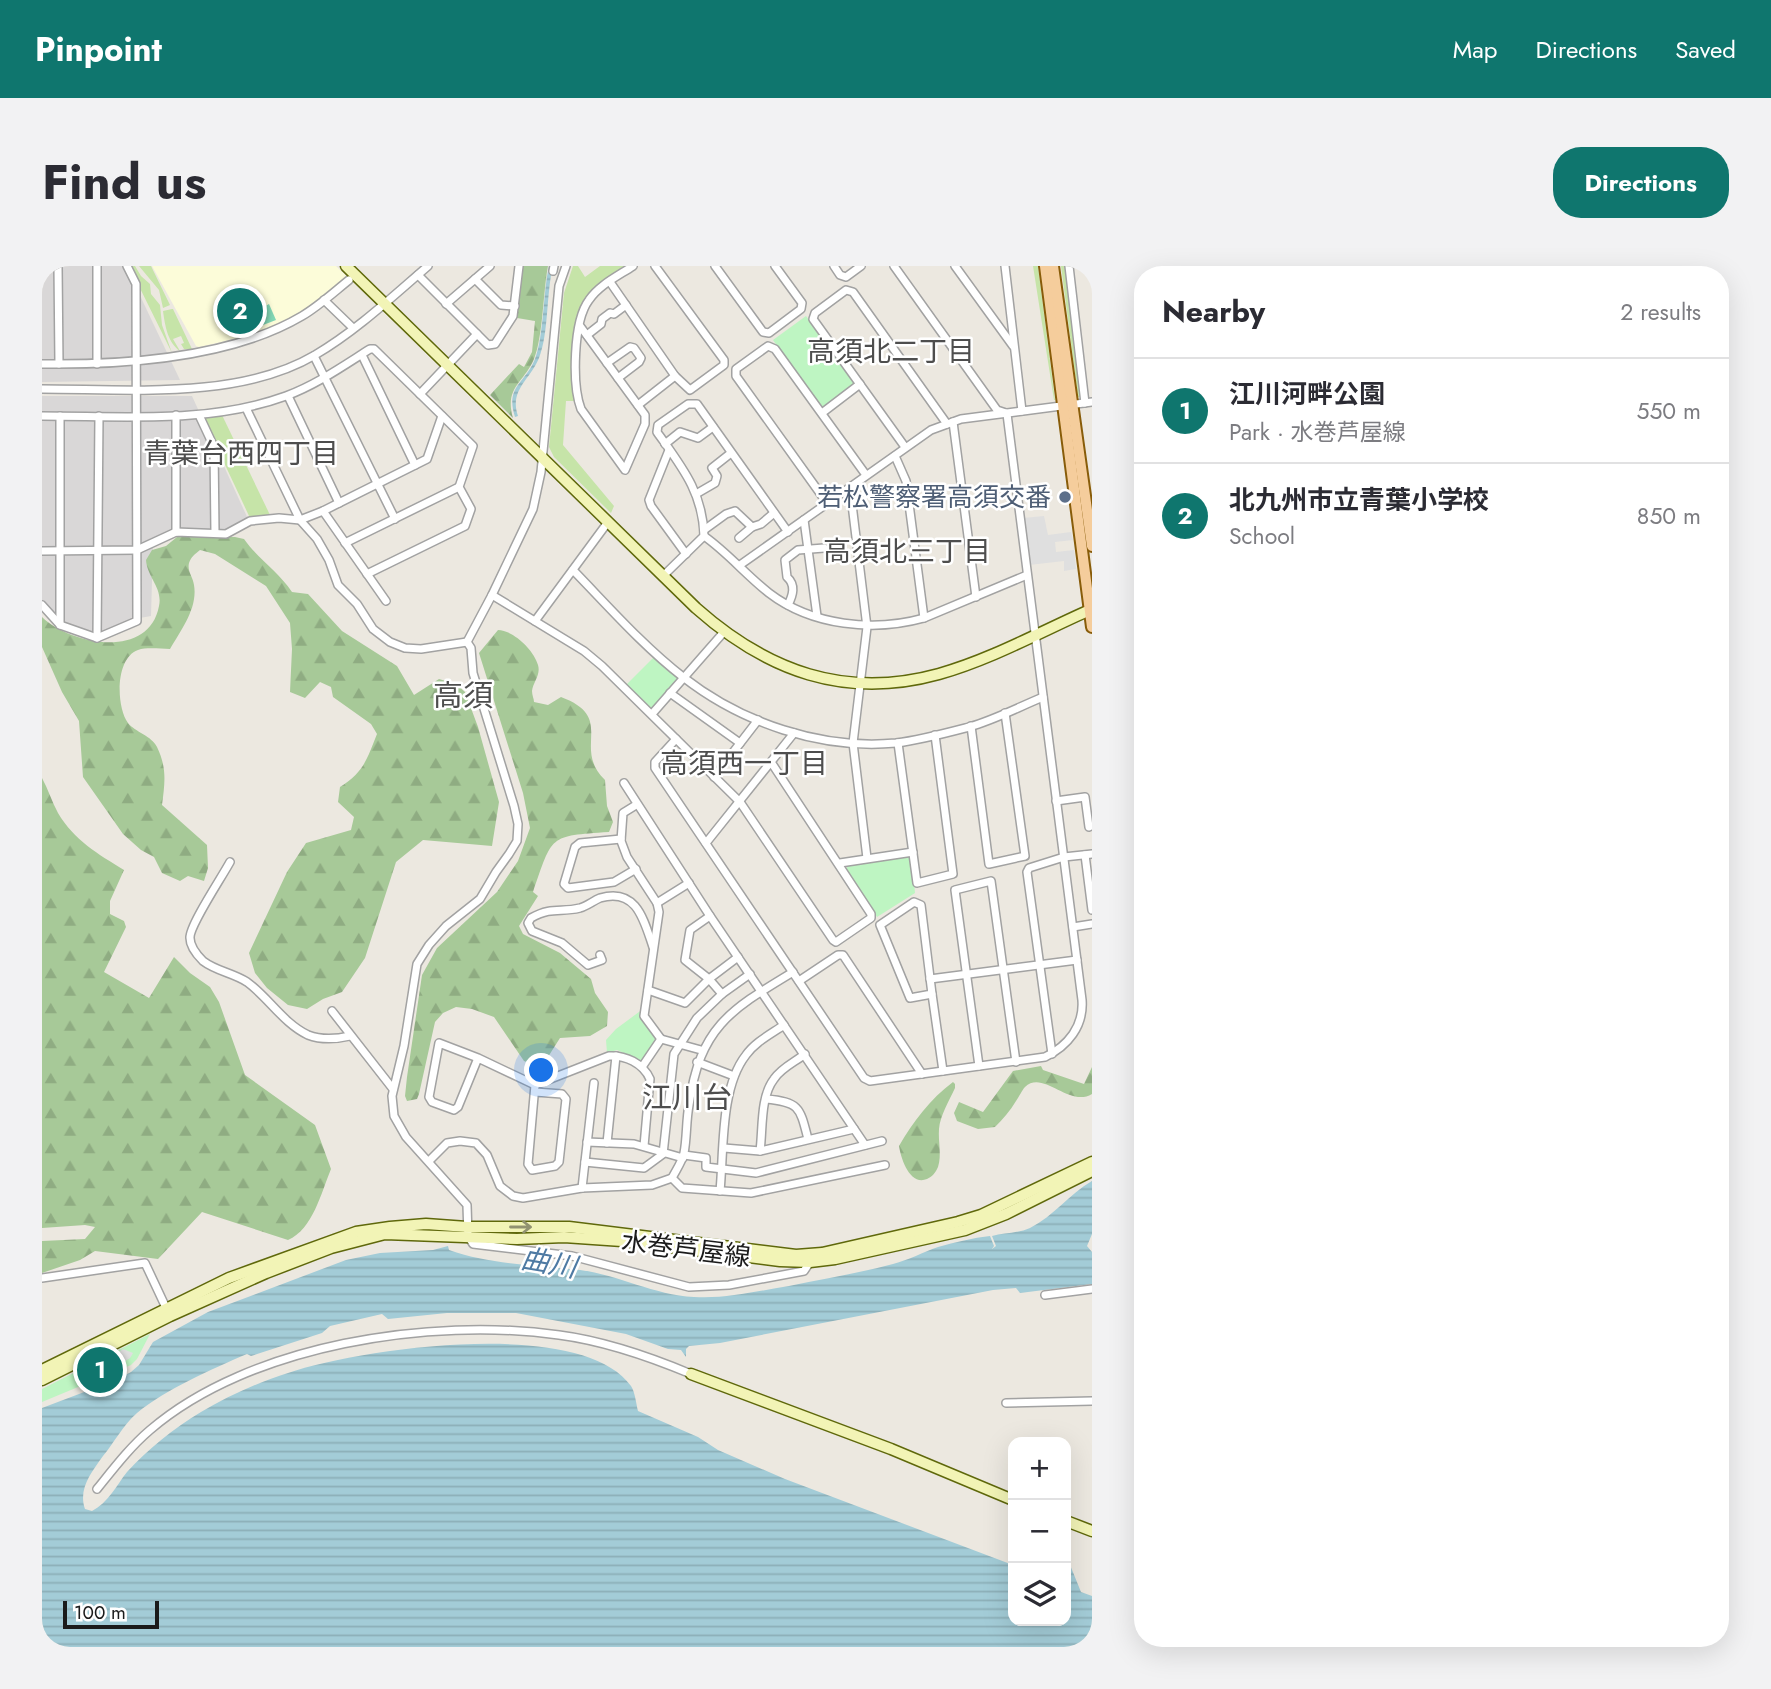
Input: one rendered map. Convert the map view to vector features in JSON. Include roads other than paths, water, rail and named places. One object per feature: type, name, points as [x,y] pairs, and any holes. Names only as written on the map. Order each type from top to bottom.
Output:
[{"type":"main road","points":[[346,266],[723,633],[787,669],[859,683],[885,683],[938,674],[965,665],[1091,609]]},
{"type":"main road","points":[[1045,266],[1092,546]]},
{"type":"main road","points":[[1053,266],[1092,627]]},
{"type":"main road","name":"水巻芦屋線","points":[[468,1232],[569,1227],[796,1255],[822,1253],[970,1219],[1092,1162]]},
{"type":"main road","name":"水巻芦屋線","points":[[42,1370],[124,1334],[229,1278],[356,1232],[426,1224],[517,1239],[564,1237],[622,1241],[780,1261],[810,1262],[965,1230],[1006,1214],[1092,1171]]},
{"type":"main road","name":"水巻芦屋線","points":[[42,1380],[89,1351]]},
{"type":"main road","points":[[691,1374],[891,1448],[1008,1498]]},
{"type":"main road","points":[[1071,1523],[1092,1531]]},
{"type":"street","points":[[58,266],[59,364]]},
{"type":"street","points":[[97,266],[97,364]]},
{"type":"street","points":[[42,605],[60,625],[97,638],[137,621],[136,284],[127,266]]},
{"type":"street","points":[[42,389],[215,387],[274,372],[314,356],[354,328],[428,266]]},
{"type":"street","points":[[446,304],[491,266]]},
{"type":"street","points":[[418,275],[488,345],[495,344],[513,316],[519,266]]},
{"type":"street","points":[[467,642],[530,517],[541,472],[559,286],[566,266]]},
{"type":"street","points":[[580,326],[645,415],[645,424],[625,470],[581,409],[578,400],[576,354],[580,326],[586,303],[595,292],[633,266]]},
{"type":"street","points":[[610,282],[676,376],[690,390],[724,365],[724,360],[655,266]]},
{"type":"street","points":[[715,266],[763,332],[769,333],[801,309],[802,303],[775,266]]},
{"type":"street","points":[[834,266],[846,277],[861,266]]},
{"type":"street","points":[[894,266],[997,410],[1007,414]]},
{"type":"street","points":[[1005,266],[1022,411]]},
{"type":"street","points":[[740,565],[931,430],[950,423],[1088,402],[1069,266]]},
{"type":"street","points":[[958,267],[1014,346]]},
{"type":"street","points":[[475,279],[501,305],[515,306]]},
{"type":"street","points":[[42,364],[136,362],[239,342],[304,315],[349,280]]},
{"type":"street","points":[[905,447],[813,319],[815,313],[846,290],[853,292],[950,423],[976,597]]},
{"type":"street","points":[[324,300],[354,328]]},
{"type":"street","points":[[587,335],[610,313],[614,314],[626,306]]},
{"type":"street","points":[[420,394],[477,334]]},
{"type":"street","points":[[827,503],[736,376],[736,369],[768,346],[775,349],[866,475]]},
{"type":"street","points":[[607,363],[630,347],[634,348],[641,358],[639,362],[618,378]]},
{"type":"street","points":[[42,416],[199,415],[246,408],[288,396],[374,349],[473,446],[459,487],[345,543]]},
{"type":"street","points":[[362,355],[415,465]]},
{"type":"street","points":[[314,356],[395,519]]},
{"type":"street","points":[[638,405],[676,376]]},
{"type":"street","points":[[822,413],[860,384]]},
{"type":"street","points":[[288,396],[339,503]]},
{"type":"street","points":[[788,532],[697,404],[688,404],[658,425],[657,432],[694,485],[704,533],[740,565],[745,573],[788,605],[817,616],[867,626],[908,623],[1027,575]]},
{"type":"street","points":[[246,408],[300,520],[317,539],[329,560],[338,585],[357,604],[373,629],[396,645],[421,649],[467,642]]},
{"type":"street","points":[[676,739],[655,762],[655,768],[864,1078],[870,1081],[1016,1062],[1052,1054],[1070,1039],[1083,1012],[1007,414]]},
{"type":"street","points":[[176,415],[176,532]]},
{"type":"street","points":[[199,415],[214,447],[215,533]]},
{"type":"street","points":[[60,416],[60,625]]},
{"type":"street","points":[[97,638],[99,416]]},
{"type":"street","points":[[42,551],[137,550],[176,532],[226,534],[250,521],[279,518],[300,520],[427,459],[442,416]]},
{"type":"street","points":[[685,554],[649,500],[667,447],[680,432],[698,438],[713,427]]},
{"type":"street","points":[[696,494],[715,482],[717,476],[712,467],[731,453]]},
{"type":"street","points":[[895,456],[906,481],[924,618]]},
{"type":"street","points":[[367,574],[465,526],[471,509],[459,487]]},
{"type":"street","points":[[850,488],[867,626],[853,743],[867,858]]},
{"type":"street","points":[[323,511],[387,601]]},
{"type":"street","points":[[663,576],[726,514],[736,511],[752,527]]},
{"type":"street","points":[[739,538],[774,513]]},
{"type":"street","points":[[804,520],[817,616]]},
{"type":"street","points":[[535,621],[608,522]]},
{"type":"street","points":[[788,605],[793,594],[785,560],[798,551],[824,548]]},
{"type":"street","points":[[573,570],[660,658],[683,677],[713,698],[758,720],[812,738],[853,743],[898,743],[971,726],[1043,697]]},
{"type":"street","points":[[492,595],[584,651],[652,713],[740,802],[836,942],[871,918],[871,914],[840,863],[771,762]]},
{"type":"street","points":[[652,713],[723,633]]},
{"type":"street","points":[[467,642],[471,648],[473,673],[514,806],[518,824],[517,841],[480,899],[446,926],[417,964],[391,1105],[398,1124],[467,1205],[468,1232],[473,1244],[572,1256],[689,1287],[729,1285],[804,1272],[810,1262]]},
{"type":"street","points":[[670,693],[740,743]]},
{"type":"street","points":[[971,726],[989,864],[1026,856],[1005,713]]},
{"type":"street","points":[[714,776],[758,720]]},
{"type":"street","points":[[706,843],[794,733]]},
{"type":"street","points":[[898,743],[917,883],[953,874],[935,735]]},
{"type":"street","points":[[624,783],[636,805],[865,1146]]},
{"type":"street","points":[[1056,801],[1085,797],[1089,827]]},
{"type":"street","points":[[636,805],[623,813],[621,839],[627,857],[657,904],[659,912],[644,1016],[661,1039],[701,1050]]},
{"type":"street","points":[[621,839],[580,843],[575,847],[564,884],[568,888],[614,882],[636,869]]},
{"type":"street","points":[[840,863],[913,852]]},
{"type":"street","points":[[1052,1054],[1027,872],[1029,868],[1088,854],[1092,910]]},
{"type":"street","points":[[230,862],[191,930],[191,945],[194,951],[218,970],[247,982],[293,1026],[310,1035],[337,1039],[350,1036]]},
{"type":"street","points":[[979,1066],[955,890],[991,881],[1016,1062]]},
{"type":"street","points":[[657,904],[689,883]]},
{"type":"street","points":[[600,955],[602,960],[588,965],[562,943],[532,931],[528,923],[531,918],[551,909],[581,908],[602,897],[623,897],[641,913],[654,948]]},
{"type":"street","points":[[932,994],[910,998],[880,925],[915,902],[921,905],[943,1070]]},
{"type":"street","points":[[710,916],[690,930],[685,960],[709,979],[722,994]]},
{"type":"street","points":[[1073,927],[1092,924]]},
{"type":"street","points":[[799,981],[838,955],[843,955],[922,1074]]},
{"type":"street","points":[[648,990],[685,1003],[709,979],[738,957]]},
{"type":"street","points":[[930,979],[1077,960]]},
{"type":"street","points":[[429,1161],[447,1143],[469,1141],[481,1147],[487,1154],[500,1186],[513,1196],[523,1198],[582,1188],[652,1185],[672,1178],[683,1156],[688,1105],[701,1050],[720,1024],[739,1006],[793,972]]},
{"type":"street","points":[[585,1162],[644,1168],[663,1154],[674,1054],[697,1018],[722,994],[750,974]]},
{"type":"street","points":[[332,1012],[393,1089]]},
{"type":"street","points":[[720,1192],[730,1086],[746,1054],[784,1025]]},
{"type":"street","points":[[642,1067],[661,1039]]},
{"type":"street","points":[[478,1058],[458,1107],[454,1110],[432,1102],[429,1097],[439,1044],[478,1058],[535,1088],[562,1094],[566,1099],[559,1162],[555,1166],[531,1170],[528,1164],[535,1088]]},
{"type":"street","points":[[760,1151],[768,1090],[774,1078],[805,1054]]},
{"type":"street","points":[[535,1088],[598,1060],[621,1055],[642,1067],[650,1079],[644,1146]]},
{"type":"street","points":[[607,1143],[615,1056]]},
{"type":"street","points":[[697,1062],[734,1076]]},
{"type":"street","points":[[582,1188],[594,1083]]},
{"type":"street","points":[[766,1099],[787,1101],[797,1107],[808,1139]]},
{"type":"street","points":[[724,1148],[760,1151],[855,1129]]},
{"type":"street","points":[[587,1142],[644,1146],[663,1154],[706,1158],[706,1167],[756,1173],[882,1141]]},
{"type":"street","points":[[672,1178],[682,1188],[751,1193],[885,1165]]},
{"type":"street","points":[[42,1278],[145,1263],[168,1312]]},
{"type":"street","points":[[1045,1295],[1092,1289]]},
{"type":"street","points":[[97,1489],[122,1457],[151,1429],[181,1407],[230,1381],[294,1356],[407,1332],[445,1329],[559,1335],[645,1355],[691,1374]]},
{"type":"street","points":[[1006,1403],[1092,1401]]},
{"type":"water","points":[[549,266],[553,266],[542,348],[535,366],[518,392],[518,416],[515,417],[512,398],[514,392],[531,367],[538,349]]},
{"type":"water","points":[[1092,1181],[1092,1234],[1087,1246],[1092,1252],[1092,1284],[1020,1293],[1016,1288],[993,1290],[720,1343],[689,1346],[686,1349],[686,1357],[681,1350],[668,1349],[626,1334],[516,1313],[447,1313],[388,1319],[382,1314],[330,1326],[322,1333],[251,1356],[247,1354],[204,1373],[161,1396],[137,1413],[90,1475],[84,1488],[83,1502],[85,1509],[92,1511],[98,1508],[144,1455],[201,1412],[233,1395],[288,1373],[365,1355],[415,1348],[468,1344],[519,1345],[566,1351],[605,1364],[631,1386],[638,1411],[698,1437],[718,1450],[785,1479],[1008,1563],[1008,1626],[1071,1626],[1071,1567],[1081,1592],[1092,1596],[1092,1647],[42,1647],[42,1408],[131,1372],[139,1365],[153,1342],[208,1312],[346,1260],[380,1253],[433,1250],[448,1246],[449,1250],[481,1259],[580,1270],[679,1295],[718,1297],[741,1294],[880,1267],[938,1247],[977,1238],[990,1236],[994,1246],[992,1249],[996,1246],[992,1236],[1030,1228]]},
{"type":"place","name":"北九州市立青葉小学校","points":[[240,311]]},
{"type":"place","name":"若松警察署高須交番","points":[[1065,497]]},
{"type":"place","name":"江川河畔公園","points":[[100,1370]]},
{"type":"district","name":"高須北二丁目","points":[[891,351]]},
{"type":"district","name":"青葉台西四丁目","points":[[241,453]]},
{"type":"district","name":"高須北三丁目","points":[[907,551]]},
{"type":"district","name":"高須","points":[[463,695]]},
{"type":"district","name":"高須西一丁目","points":[[744,763]]},
{"type":"district","name":"江川台","points":[[687,1097]]},
{"type":"water label","name":"曲川","points":[[549,1263]]}]
